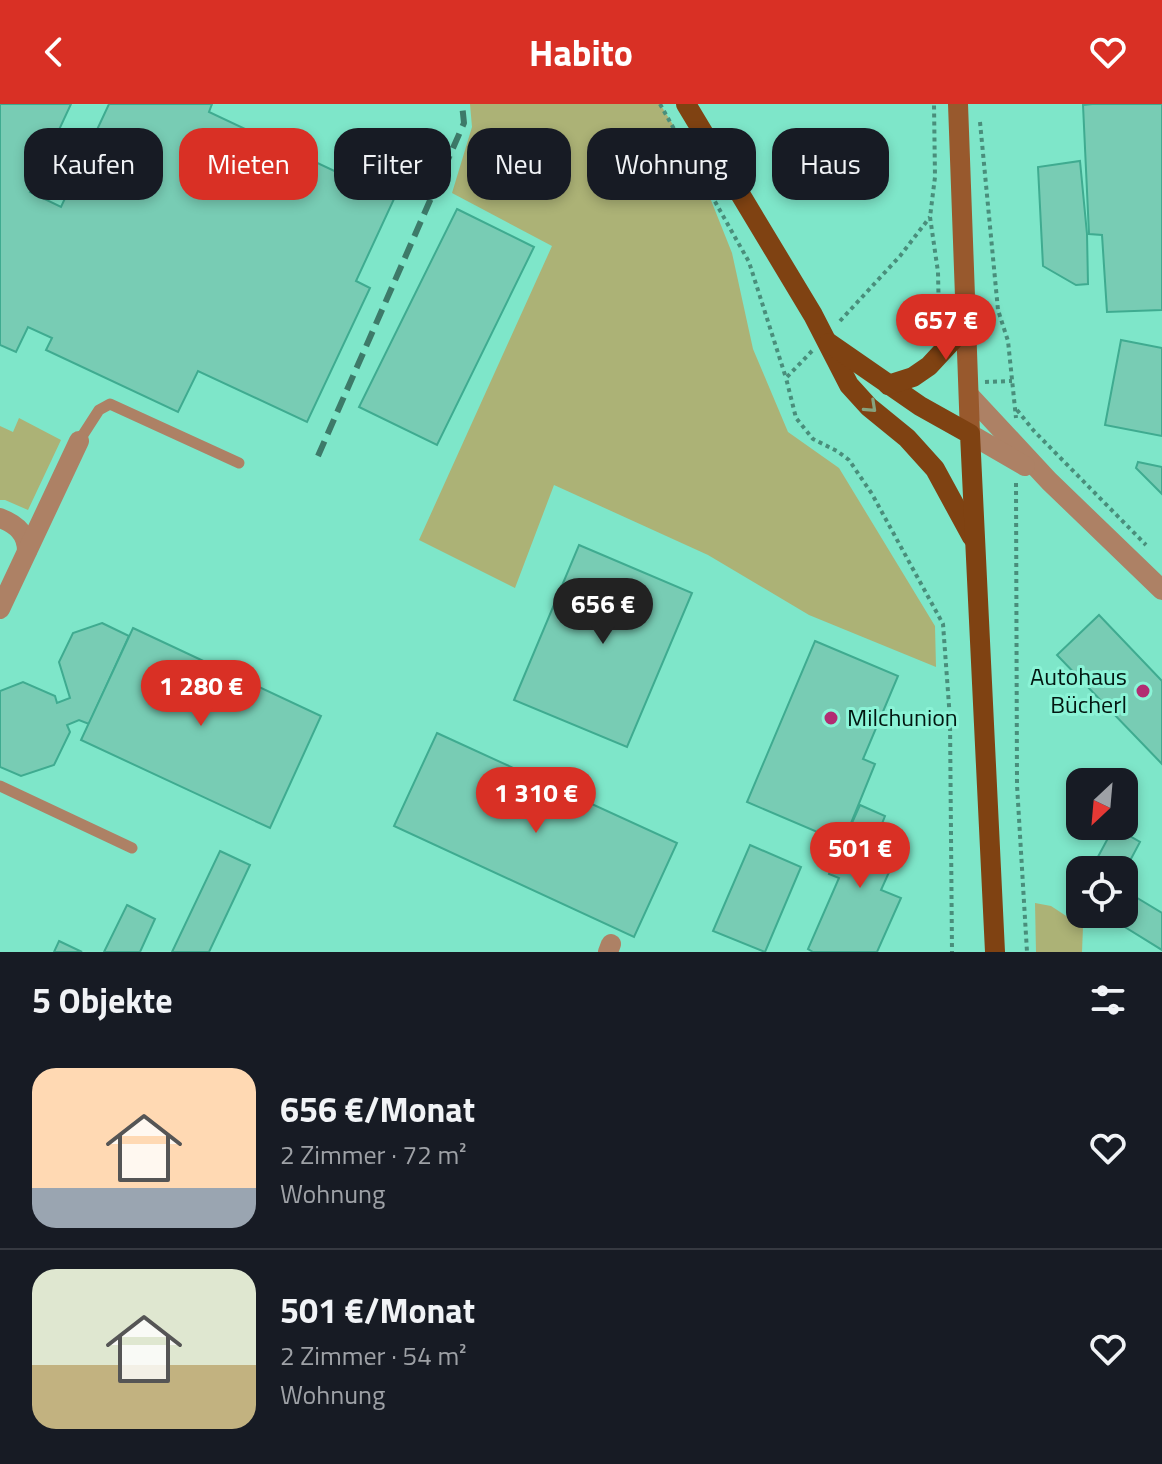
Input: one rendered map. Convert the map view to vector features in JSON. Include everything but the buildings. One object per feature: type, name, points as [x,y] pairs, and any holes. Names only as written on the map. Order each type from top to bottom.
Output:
[{"type":"main road","points":[[686,104],[821,346],[869,407],[907,438],[935,469],[974,541]]},
{"type":"main road","points":[[958,104],[974,541],[995,952]]},
{"type":"main road","points":[[888,385],[913,377],[929,366],[966,326]]},
{"type":"main road","points":[[821,346],[970,434]]},
{"type":"street","points":[[969,395],[1016,453],[1162,590]]},
{"type":"street","points":[[970,434],[1016,453]]},
{"type":"street","points":[[0,609],[79,441]]},
{"type":"street","points":[[0,518],[16,525],[23,533],[27,551]]},
{"type":"lane","points":[[79,441],[99,410],[110,404],[239,463]]},
{"type":"lane","points":[[0,786],[132,848]]},
{"type":"path","points":[[660,104],[749,262],[796,418],[813,439],[849,460],[872,494],[943,624],[950,719],[952,952]]},
{"type":"path","points":[[840,321],[900,256],[930,217],[935,177],[934,104]]},
{"type":"path","points":[[980,117],[998,310],[1008,341],[1017,409],[1017,785],[1027,952]]},
{"type":"path","points":[[786,378],[821,346]]},
{"type":"path","points":[[1017,409],[1034,431],[1151,549]]},
{"type":"green space","points":[[470,104],[660,104],[675,128],[587,128],[587,200],[711,200],[732,253],[753,349],[788,432],[839,468],[935,626],[936,667],[809,615],[708,555],[554,485],[515,588],[419,540],[552,246],[452,193],[467,144],[467,200],[571,200],[571,128],[472,127]]},
{"type":"green space","points":[[19,418],[61,440],[28,510],[0,500],[0,426],[13,432]]},
{"type":"green space","points":[[1035,903],[1051,906],[1066,916],[1066,928],[1083,928],[1082,952],[1036,952]]},
{"type":"railway","points":[[318,456],[464,123],[462,104]]},
{"type":"place","name":"Autohaus Bücherl","points":[[1143,691]]},
{"type":"place","name":"Milchunion","points":[[831,718]]}]
